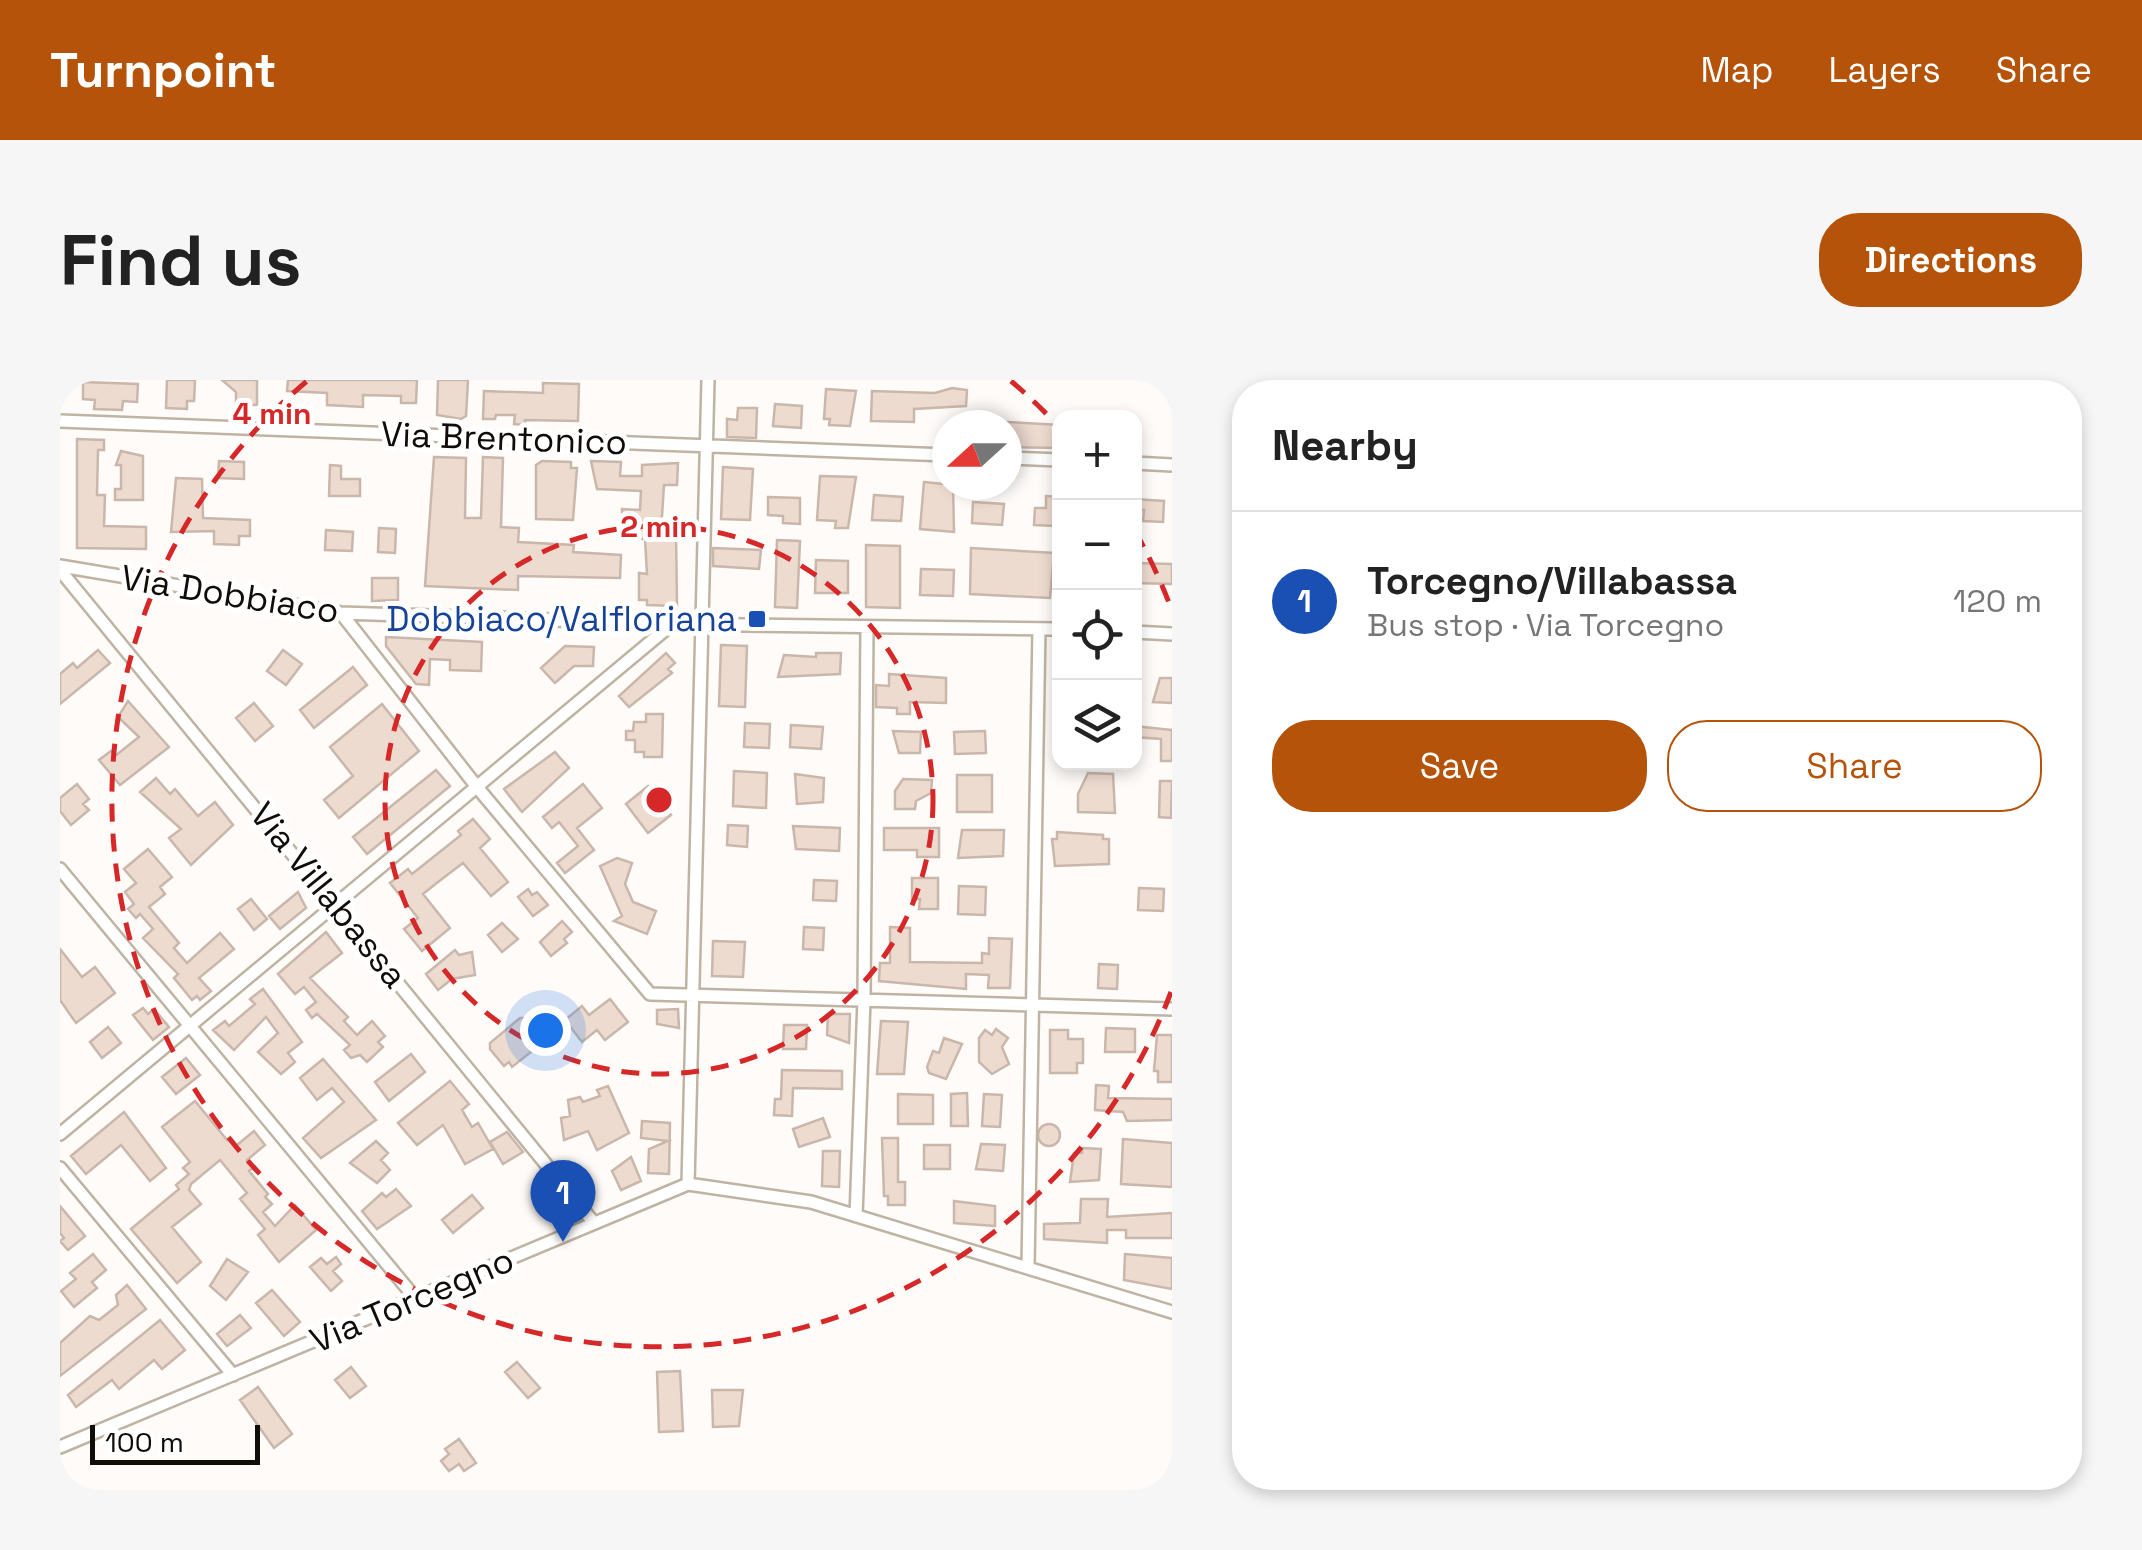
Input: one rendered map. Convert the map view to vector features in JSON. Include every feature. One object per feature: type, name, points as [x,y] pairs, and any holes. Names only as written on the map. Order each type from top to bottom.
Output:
[{"type":"street","points":[[708,380],[688,1184],[811,1202],[1172,1312]]},
{"type":"street","name":"Via Brentonico","points":[[60,421],[932,454]]},
{"type":"street","points":[[1022,459],[1052,460]]},
{"type":"street","points":[[1142,463],[1172,465]]},
{"type":"street","name":"Via Dobbiaco","points":[[60,568],[342,614],[1052,630]]},
{"type":"street","name":"Via Villabassa","points":[[60,568],[594,1223]]},
{"type":"street","points":[[342,614],[477,787],[650,994],[1172,1009]]},
{"type":"street","points":[[60,1134],[672,624]]},
{"type":"street","points":[[856,1216],[864,1000],[867,627]]},
{"type":"street","points":[[1028,1267],[1039,629]]},
{"type":"street","points":[[1142,632],[1172,634]]},
{"type":"street","points":[[60,869],[416,1299]]},
{"type":"street","points":[[60,1168],[233,1375]]},
{"type":"street","name":"Via Torcegno","points":[[60,1447],[688,1184]]},
{"type":"building","points":[[167,380],[195,380],[194,401],[187,401],[187,409],[166,408]]},
{"type":"building","points":[[222,380],[257,380],[257,405],[236,404],[236,392]]},
{"type":"building","points":[[288,380],[417,380],[416,403],[401,403],[401,396],[363,395],[363,407],[327,405],[327,393],[287,391]]},
{"type":"building","points":[[438,380],[468,380],[466,416],[461,419],[437,415]]},
{"type":"building","points":[[83,382],[138,384],[137,402],[123,401],[122,410],[94,409],[95,400],[83,399]]},
{"type":"building","points":[[543,383],[579,384],[578,421],[525,420],[525,425],[514,424],[515,415],[483,419],[484,391],[543,393]]},
{"type":"building","points":[[952,388],[967,390],[966,406],[914,409],[914,422],[871,421],[872,391],[935,393]]},
{"type":"building","points":[[826,389],[856,391],[850,426],[829,425],[830,419],[824,419]]},
{"type":"building","points":[[775,404],[802,406],[801,428],[773,426]]},
{"type":"building","points":[[738,408],[757,408],[756,438],[727,437],[727,419],[737,420]]},
{"type":"building","points":[[1022,423],[1052,425],[1052,448],[1022,447]]},
{"type":"building","points":[[77,439],[104,440],[104,450],[98,450],[97,495],[105,495],[104,526],[146,527],[146,549],[77,548]]},
{"type":"building","points":[[121,451],[143,456],[143,500],[115,500],[115,489],[121,489],[121,465],[116,465]]},
{"type":"building","points":[[434,457],[466,458],[465,518],[481,518],[483,457],[503,458],[501,527],[519,528],[518,542],[574,545],[573,552],[621,555],[620,578],[518,576],[518,590],[425,586]]},
{"type":"building","points":[[219,461],[244,462],[244,479],[218,478]]},
{"type":"building","points":[[542,461],[571,462],[571,468],[577,468],[573,520],[536,519],[536,465]]},
{"type":"building","points":[[591,461],[621,462],[620,476],[642,476],[642,465],[678,463],[677,485],[664,485],[661,532],[676,532],[677,606],[647,605],[647,600],[639,600],[639,573],[647,574],[645,539],[624,538],[622,509],[640,510],[641,491],[597,489]]},
{"type":"building","points":[[330,465],[341,466],[341,479],[360,479],[360,496],[329,496]]},
{"type":"building","points":[[723,467],[753,469],[750,520],[721,519]]},
{"type":"building","points":[[820,476],[856,477],[848,528],[835,528],[836,521],[817,520]]},
{"type":"building","points":[[176,478],[202,479],[203,518],[250,520],[250,536],[239,536],[239,545],[214,544],[214,531],[171,532]]},
{"type":"building","points":[[924,482],[932,483],[932,500],[953,500],[954,532],[920,529]]},
{"type":"building","points":[[874,495],[903,497],[901,521],[872,520]]},
{"type":"building","points":[[1046,496],[1052,496],[1052,526],[1034,525],[1035,508],[1046,508]]},
{"type":"building","points":[[768,497],[800,498],[800,524],[783,523],[783,516],[768,515]]},
{"type":"building","points":[[1142,500],[1164,501],[1163,522],[1143,521]]},
{"type":"building","points":[[973,502],[1004,504],[1002,525],[972,523]]},
{"type":"building","points":[[379,528],[396,529],[395,553],[378,552]]},
{"type":"building","points":[[326,530],[353,532],[352,551],[325,550]]},
{"type":"building","points":[[777,540],[800,541],[797,608],[775,607]]},
{"type":"building","points":[[866,545],[900,546],[900,608],[866,607]]},
{"type":"building","points":[[713,548],[761,550],[759,569],[713,566]]},
{"type":"building","points":[[971,548],[1052,553],[1050,598],[970,594]]},
{"type":"building","points":[[816,560],[848,561],[848,593],[815,593]]},
{"type":"building","points":[[1142,563],[1172,564],[1172,584],[1142,583]]},
{"type":"building","points":[[921,569],[954,570],[953,596],[920,595]]},
{"type":"building","points":[[372,578],[398,578],[398,600],[372,601]]},
{"type":"building","points":[[386,637],[482,642],[481,671],[450,670],[450,660],[430,659],[429,685],[416,684],[386,646]]},
{"type":"building","points":[[721,645],[747,646],[745,707],[719,706]]},
{"type":"building","points":[[565,646],[594,647],[593,666],[574,666],[555,683],[541,668]]},
{"type":"building","points":[[98,650],[110,663],[60,704],[60,674],[73,663],[77,668]]},
{"type":"building","points":[[283,650],[302,664],[286,685],[267,671]]},
{"type":"building","points":[[666,653],[675,663],[668,669],[672,673],[629,707],[619,696]]},
{"type":"building","points":[[816,653],[841,653],[840,674],[778,677],[784,655],[816,657]]},
{"type":"building","points":[[353,667],[367,685],[314,728],[300,710]]},
{"type":"building","points":[[889,674],[946,678],[946,703],[910,702],[910,714],[897,714],[897,708],[876,707],[876,685],[889,686]]},
{"type":"building","points":[[1160,678],[1172,678],[1172,703],[1153,702]]},
{"type":"building","points":[[128,701],[169,747],[120,785],[99,760],[111,751],[115,756],[139,737],[118,717]]},
{"type":"building","points":[[254,703],[273,726],[255,741],[236,718]]},
{"type":"building","points":[[382,704],[419,751],[339,818],[324,800],[353,776],[330,747]]},
{"type":"building","points":[[646,714],[663,714],[662,757],[644,757],[644,752],[635,752],[635,740],[626,740],[626,731],[633,731],[634,722],[646,722]]},
{"type":"building","points":[[745,723],[770,724],[769,748],[744,747]]},
{"type":"building","points":[[791,725],[823,727],[821,749],[790,747]]},
{"type":"building","points":[[1142,727],[1172,730],[1172,761],[1161,761],[1161,739],[1142,738]]},
{"type":"building","points":[[893,731],[921,732],[920,753],[899,753]]},
{"type":"building","points":[[985,731],[986,753],[955,754],[954,732]]},
{"type":"building","points":[[555,752],[569,768],[522,812],[504,789]]},
{"type":"building","points":[[436,770],[450,786],[367,854],[353,837]]},
{"type":"building","points":[[734,771],[767,773],[766,808],[733,806]]},
{"type":"building","points":[[1088,773],[1113,774],[1115,813],[1078,812],[1078,794]]},
{"type":"building","points":[[795,774],[824,778],[823,802],[797,804]]},
{"type":"building","points":[[957,775],[992,775],[992,812],[957,812]]},
{"type":"building","points":[[156,778],[170,794],[175,789],[198,816],[215,802],[233,825],[191,865],[169,838],[181,829],[140,792]]},
{"type":"building","points":[[903,779],[932,780],[931,793],[916,801],[915,809],[895,809],[895,791]]},
{"type":"building","points":[[1160,781],[1172,781],[1171,818],[1159,817]]},
{"type":"building","points":[[77,784],[89,799],[83,804],[89,810],[71,825],[60,811],[60,798]]},
{"type":"building","points":[[583,784],[602,808],[577,828],[594,850],[565,873],[557,863],[578,846],[559,822],[552,828],[543,817]]},
{"type":"building","points":[[648,786],[671,815],[648,833],[626,804]]},
{"type":"building","points":[[473,819],[490,839],[480,848],[508,882],[491,896],[463,863],[423,894],[450,928],[422,951],[404,929],[418,918],[390,883],[408,869],[412,874],[461,835],[458,831]]},
{"type":"building","points":[[728,825],[748,826],[747,847],[727,845]]},
{"type":"building","points":[[793,826],[840,828],[839,851],[796,849]]},
{"type":"building","points":[[884,828],[939,828],[939,857],[917,857],[917,850],[884,850]]},
{"type":"building","points":[[962,830],[1004,830],[1003,856],[958,858]]},
{"type":"building","points":[[1057,832],[1103,835],[1103,839],[1109,839],[1109,864],[1055,866],[1052,839],[1057,839]]},
{"type":"building","points":[[148,849],[172,877],[160,887],[165,894],[149,907],[179,943],[174,948],[187,963],[220,933],[234,949],[199,978],[211,991],[200,1000],[197,996],[192,1000],[174,978],[178,974],[143,938],[153,929],[140,914],[136,918],[128,909],[134,904],[125,892],[136,883],[124,869]]},
{"type":"building","points":[[617,858],[632,863],[625,884],[633,902],[656,911],[647,934],[614,921],[622,916],[600,866]]},
{"type":"building","points":[[912,878],[938,878],[938,909],[919,909],[920,899],[912,899]]},
{"type":"building","points":[[814,880],[837,881],[836,901],[813,900]]},
{"type":"building","points":[[959,886],[986,887],[985,915],[958,914]]},
{"type":"building","points":[[1139,888],[1164,889],[1163,911],[1138,910]]},
{"type":"building","points":[[528,889],[532,895],[537,892],[548,905],[533,916],[518,897]]},
{"type":"building","points":[[298,892],[306,908],[280,929],[269,916]]},
{"type":"building","points":[[251,899],[267,919],[254,930],[238,909]]},
{"type":"building","points":[[562,921],[572,932],[564,939],[567,943],[551,956],[540,942]]},
{"type":"building","points":[[502,923],[518,939],[502,952],[488,935]]},
{"type":"building","points":[[804,927],[824,928],[823,950],[803,949]]},
{"type":"building","points":[[890,927],[910,928],[910,962],[982,963],[982,953],[989,954],[989,938],[1012,939],[1010,988],[988,988],[989,975],[966,974],[966,989],[879,981],[880,963],[890,963]]},
{"type":"building","points":[[326,932],[342,953],[310,978],[348,1017],[344,1021],[357,1035],[372,1021],[385,1036],[378,1042],[383,1047],[367,1062],[360,1055],[351,1058],[344,1050],[350,1045],[317,1014],[312,1018],[306,1010],[316,1002],[304,987],[295,994],[278,974]]},
{"type":"building","points":[[713,941],[745,942],[743,977],[712,976]]},
{"type":"building","points":[[60,949],[82,977],[95,967],[115,993],[76,1023],[60,1000]]},
{"type":"building","points":[[455,950],[459,955],[472,952],[475,975],[452,979],[438,990],[426,974]]},
{"type":"building","points":[[1099,964],[1118,965],[1117,989],[1098,988]]},
{"type":"building","points":[[263,989],[302,1042],[288,1053],[295,1062],[281,1074],[258,1052],[278,1033],[266,1017],[234,1050],[213,1030],[225,1021],[229,1026],[255,1004],[250,999]]},
{"type":"building","points":[[610,999],[628,1022],[605,1040],[597,1030],[582,1042],[565,1020],[582,1006],[589,1015]]},
{"type":"building","points":[[143,1008],[148,1014],[154,1009],[169,1027],[153,1040],[133,1015]]},
{"type":"building","points":[[678,1009],[679,1028],[657,1024],[657,1010]]},
{"type":"building","points":[[828,1014],[850,1014],[849,1043],[827,1035]]},
{"type":"building","points":[[520,1018],[527,1018],[542,1037],[541,1044],[512,1067],[509,1062],[504,1066],[490,1049],[490,1043]]},
{"type":"building","points":[[881,1021],[908,1022],[904,1074],[877,1074]]},
{"type":"building","points":[[784,1025],[807,1025],[806,1049],[783,1049]]},
{"type":"building","points":[[108,1027],[121,1043],[102,1058],[90,1042]]},
{"type":"building","points":[[1106,1028],[1135,1029],[1135,1052],[1105,1052]]},
{"type":"building","points":[[996,1029],[1008,1038],[1002,1047],[1009,1064],[992,1074],[979,1062],[979,1038],[985,1030],[992,1035]]},
{"type":"building","points":[[1050,1030],[1068,1030],[1068,1039],[1083,1039],[1083,1063],[1077,1063],[1077,1073],[1050,1073]]},
{"type":"building","points":[[1157,1035],[1172,1035],[1172,1082],[1158,1082],[1158,1071],[1154,1071]]},
{"type":"building","points":[[944,1038],[962,1044],[946,1079],[929,1073],[927,1067],[933,1051],[939,1053]]},
{"type":"building","points":[[411,1054],[425,1072],[389,1101],[375,1082]]},
{"type":"building","points":[[186,1058],[200,1075],[176,1094],[162,1077]]},
{"type":"building","points":[[323,1059],[376,1120],[321,1158],[303,1138],[344,1102],[332,1088],[317,1100],[300,1078]]},
{"type":"building","points":[[782,1070],[842,1071],[842,1089],[793,1088],[792,1116],[774,1115],[775,1099],[781,1099]]},
{"type":"building","points":[[450,1081],[469,1104],[462,1110],[472,1127],[478,1123],[493,1149],[465,1164],[443,1125],[417,1145],[398,1123]]},
{"type":"building","points":[[1096,1085],[1109,1086],[1108,1098],[1172,1099],[1172,1120],[1127,1121],[1123,1112],[1095,1110]]},
{"type":"building","points":[[608,1086],[629,1133],[597,1150],[588,1131],[564,1140],[561,1118],[570,1116],[568,1100],[580,1097],[583,1102],[600,1096],[597,1090]]},
{"type":"building","points":[[967,1093],[968,1126],[951,1126],[951,1094]]},
{"type":"building","points":[[898,1094],[933,1095],[933,1124],[898,1124]]},
{"type":"building","points":[[984,1094],[1002,1095],[1000,1127],[982,1126]]},
{"type":"building","points":[[195,1101],[227,1140],[230,1137],[237,1145],[254,1131],[265,1145],[247,1160],[254,1167],[249,1171],[268,1194],[265,1197],[272,1204],[263,1212],[275,1226],[295,1205],[316,1230],[279,1262],[258,1235],[265,1229],[240,1199],[247,1193],[220,1160],[191,1184],[189,1190],[201,1204],[172,1227],[201,1262],[177,1283],[131,1229],[179,1189],[176,1185],[189,1174],[183,1168],[190,1162],[162,1127]]},
{"type":"building","points":[[124,1112],[166,1168],[150,1181],[121,1145],[86,1174],[71,1156]]},
{"type":"building","points":[[823,1118],[830,1137],[799,1147],[793,1129]]},
{"type":"building","points":[[642,1121],[670,1123],[669,1174],[648,1173],[649,1149],[668,1141],[641,1138]]},
{"type":"building","points":[[1049,1124],[1057,1127],[1057,1143],[1049,1146],[1041,1143],[1038,1135],[1041,1127]]},
{"type":"building","points":[[507,1132],[523,1152],[503,1164],[490,1142]]},
{"type":"building","points":[[882,1138],[898,1138],[898,1182],[905,1182],[905,1205],[888,1205],[888,1196],[884,1196]]},
{"type":"building","points":[[1123,1139],[1172,1143],[1172,1187],[1121,1184]]},
{"type":"building","points":[[376,1141],[388,1153],[381,1160],[390,1170],[377,1183],[350,1163]]},
{"type":"building","points":[[981,1144],[1005,1145],[1003,1171],[976,1169]]},
{"type":"building","points":[[924,1145],[950,1145],[950,1169],[924,1169]]},
{"type":"building","points":[[1082,1148],[1101,1149],[1099,1180],[1070,1182],[1074,1153],[1082,1153]]},
{"type":"building","points":[[823,1151],[840,1151],[839,1187],[822,1186]]},
{"type":"building","points":[[631,1157],[641,1181],[621,1190],[612,1171]]},
{"type":"building","points":[[396,1189],[411,1206],[377,1229],[362,1211],[382,1193],[386,1197]]},
{"type":"building","points":[[472,1195],[483,1208],[453,1233],[442,1220]]},
{"type":"building","points":[[1081,1199],[1108,1199],[1107,1217],[1172,1213],[1172,1238],[1126,1238],[1126,1230],[1107,1230],[1107,1243],[1044,1239],[1044,1224],[1080,1223]]},
{"type":"building","points":[[954,1201],[995,1206],[995,1226],[954,1223]]},
{"type":"building","points":[[60,1206],[85,1236],[68,1250],[60,1241],[64,1238],[60,1233]]},
{"type":"building","points":[[93,1254],[106,1270],[92,1282],[97,1288],[74,1307],[61,1291],[76,1279],[70,1273]]},
{"type":"building","points":[[1125,1254],[1172,1258],[1172,1289],[1124,1280]]},
{"type":"building","points":[[336,1257],[341,1264],[333,1271],[342,1281],[331,1291],[310,1267],[321,1258],[327,1264]]},
{"type":"building","points":[[227,1259],[248,1272],[226,1300],[210,1286]]},
{"type":"building","points":[[127,1285],[146,1309],[60,1376],[60,1343],[90,1316],[99,1320],[118,1305],[116,1295]]},
{"type":"building","points":[[272,1290],[300,1322],[284,1336],[256,1303]]},
{"type":"building","points":[[240,1315],[251,1328],[227,1346],[217,1334]]},
{"type":"building","points":[[160,1320],[185,1350],[162,1369],[154,1360],[119,1389],[112,1380],[76,1407],[68,1395]]},
{"type":"building","points":[[517,1362],[540,1388],[528,1398],[505,1372]]},
{"type":"building","points":[[351,1367],[366,1386],[350,1398],[335,1380]]},
{"type":"building","points":[[680,1371],[683,1431],[659,1432],[657,1372]]},
{"type":"building","points":[[258,1387],[292,1434],[274,1448],[240,1400]]},
{"type":"building","points":[[712,1390],[743,1390],[739,1426],[713,1427]]},
{"type":"building","points":[[459,1439],[476,1463],[464,1471],[459,1464],[449,1471],[441,1461],[449,1454],[445,1449]]},
{"type":"place","name":"Dobbiaco/Valfloriana","points":[[757,619]]},
{"type":"place","name":"Torcegno/Villabassa","points":[[563,1242]]}]
